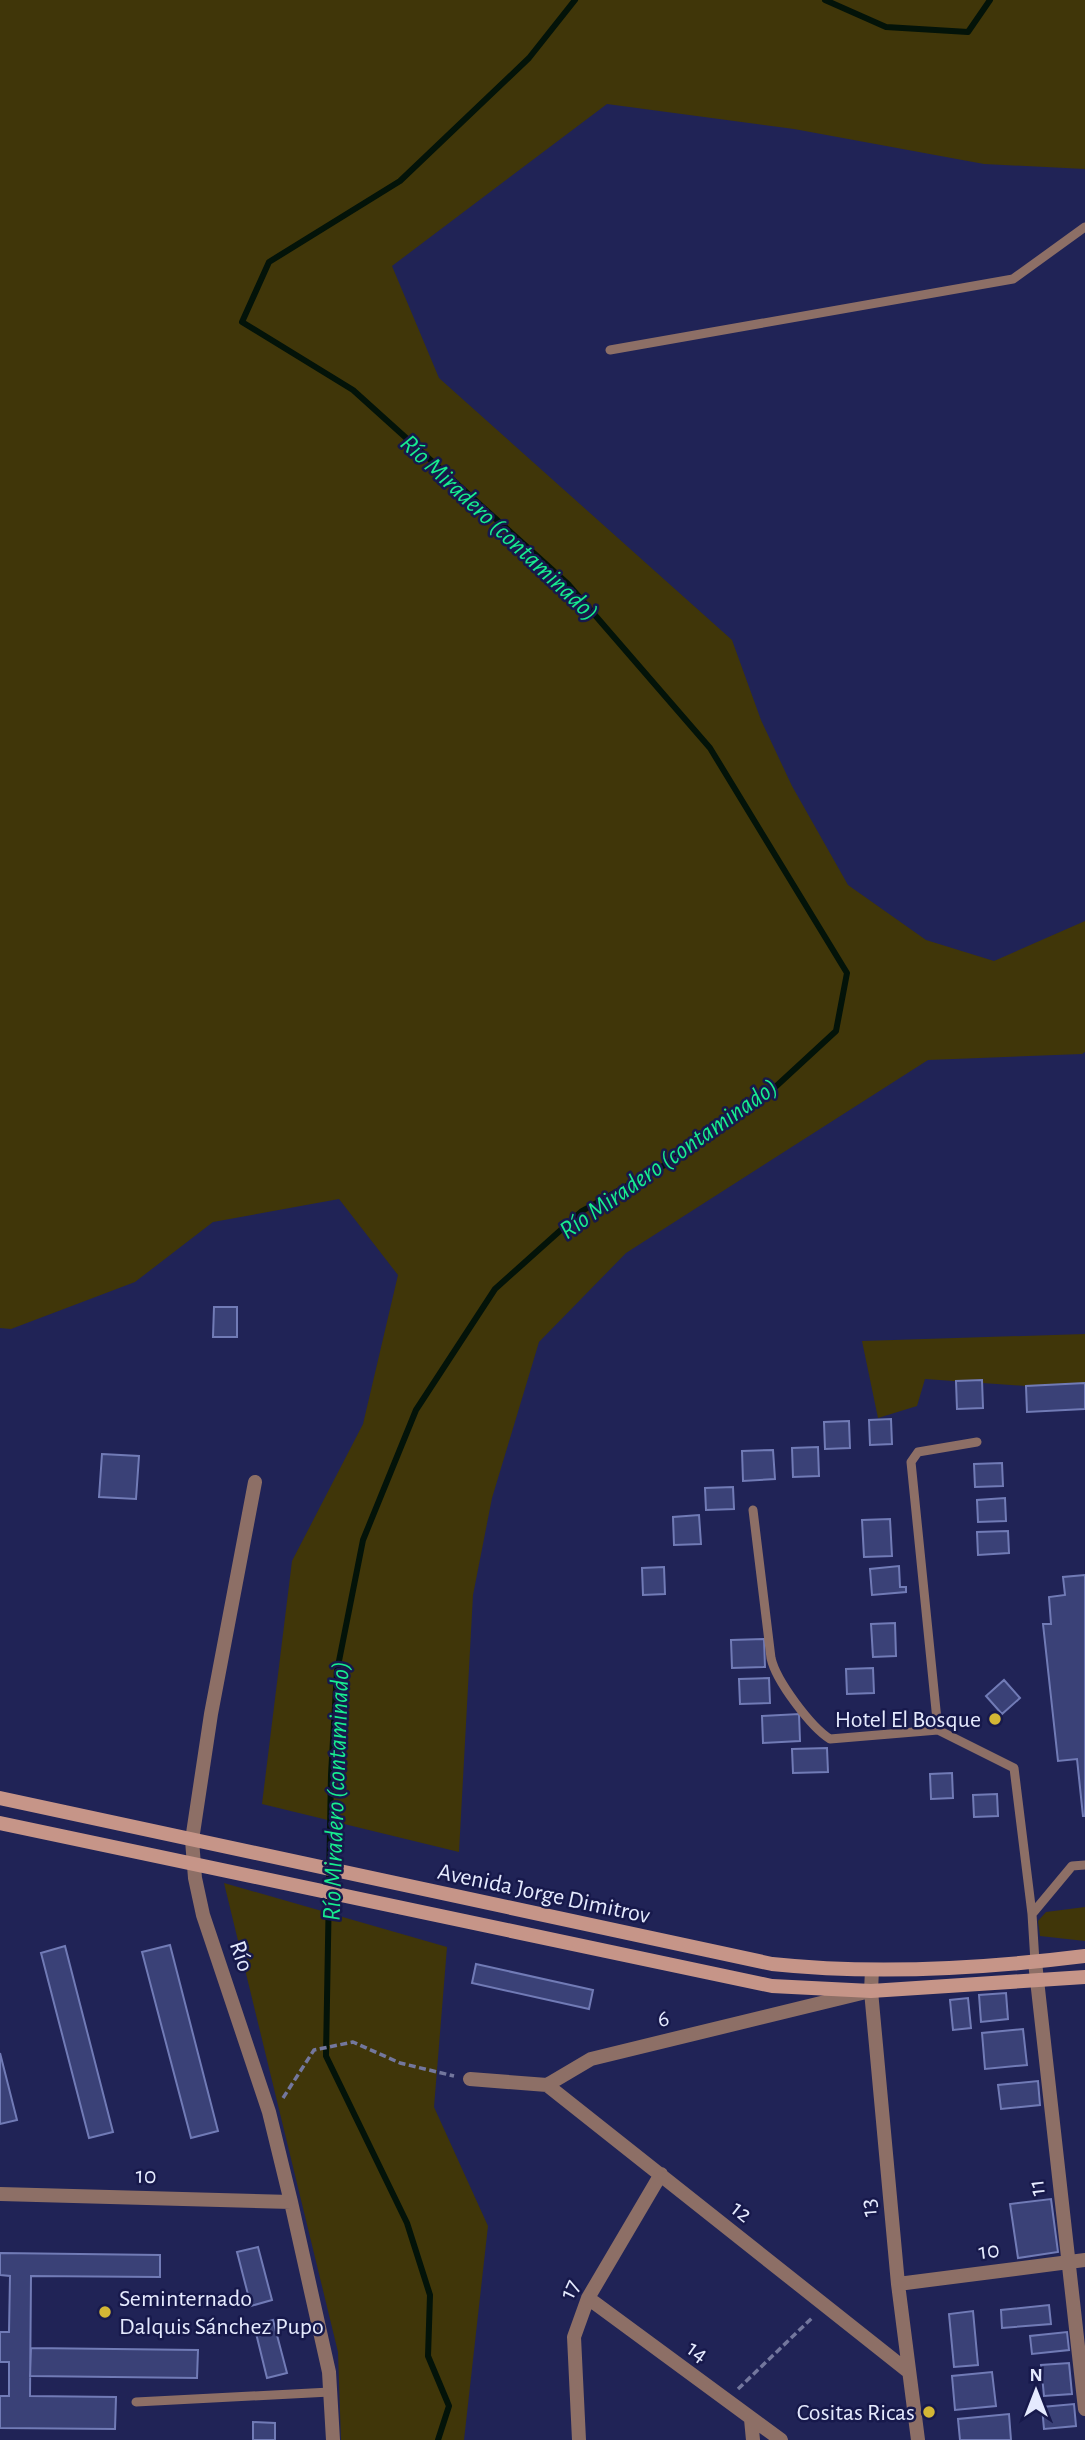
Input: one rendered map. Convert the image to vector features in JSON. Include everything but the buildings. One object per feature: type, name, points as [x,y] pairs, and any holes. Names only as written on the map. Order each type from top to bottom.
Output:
[{"type":"main road","name":"Avenida Jorge Dimitrov","points":[[0,1798],[772,1964],[872,1970],[1035,1962],[1085,1956]]},
{"type":"main road","name":"Avenida Jorge Dimitrov","points":[[0,1823],[772,1986],[871,1991],[1085,1977]]},
{"type":"street","name":"Río","points":[[255,1482],[211,1714],[192,1840],[203,1915],[270,2112],[329,2372],[332,2440]]},
{"type":"street","name":"11","points":[[1035,1962],[1035,1982],[1085,2409]]},
{"type":"street","name":"13","points":[[872,1970],[871,1991],[898,2284],[918,2440]]},
{"type":"street","name":"6","points":[[547,2085],[591,2059],[871,1991]]},
{"type":"street","points":[[470,2079],[547,2085]]},
{"type":"street","name":"12","points":[[547,2085],[909,2372]]},
{"type":"street","name":"17","points":[[579,2440],[573,2348],[588,2298],[661,2174]]},
{"type":"street","name":"10","points":[[0,2194],[291,2202]]},
{"type":"street","name":"10","points":[[898,2284],[1085,2260]]},
{"type":"street","name":"14","points":[[588,2298],[781,2440]]},
{"type":"street","points":[[751,2419],[753,2440]]},
{"type":"lane","points":[[610,350],[1013,279],[1085,227]]},
{"type":"lane","points":[[938,1730],[911,1462],[918,1452],[977,1442]]},
{"type":"lane","points":[[753,1510],[773,1667],[818,1732],[830,1739],[846,1740],[938,1730],[1014,1768],[1032,1914],[1035,1962]]},
{"type":"lane","points":[[1032,1914],[1072,1866],[1085,1865]]},
{"type":"lane","points":[[136,2402],[330,2392]]},
{"type":"path","points":[[270,2112],[318,2047],[352,2042],[424,2071],[470,2079]]},
{"type":"path","points":[[727,2400],[824,2306]]},
{"type":"shaded area","points":[[0,0],[1085,0],[1085,169],[984,164],[794,129],[607,104],[392,266],[439,378],[732,640],[761,720],[792,786],[848,885],[926,940],[994,961],[1085,921],[1085,1052],[928,1060],[626,1253],[539,1342],[492,1498],[473,1595],[459,1852],[262,1804],[292,1561],[363,1424],[398,1275],[339,1199],[213,1222],[135,1282],[11,1329],[0,1328]]},
{"type":"shaded area","points":[[1085,1334],[1085,1383],[1026,1386],[925,1379],[917,1406],[878,1418],[862,1341]]},
{"type":"shaded area","points":[[224,1883],[447,1947],[434,2107],[488,2226],[464,2440],[341,2440],[338,2352]]},
{"type":"shaded area","points":[[1085,1907],[1085,1941],[1040,1936],[1038,1921],[1046,1912]]},
{"type":"waterway","name":"Río Miradero (contaminado)","points":[[438,2440],[449,2406],[428,2356],[430,2295],[407,2223],[326,2056],[331,1775],[337,1671],[363,1540],[416,1410],[495,1289],[582,1211],[663,1166],[771,1091],[836,1031],[847,973],[710,748],[568,584],[353,390],[242,322],[269,262],[400,181],[529,58],[575,0]]},
{"type":"waterway","name":"Río Miradero (contaminado)","points":[[825,0],[886,27],[968,32],[990,0]]},
{"type":"place","name":"Hotel El Bosque","points":[[995,1719]]},
{"type":"place","name":"Seminternado Dalquis Sánchez Pupo","points":[[105,2312]]},
{"type":"place","name":"Cositas Ricas","points":[[929,2412]]}]
